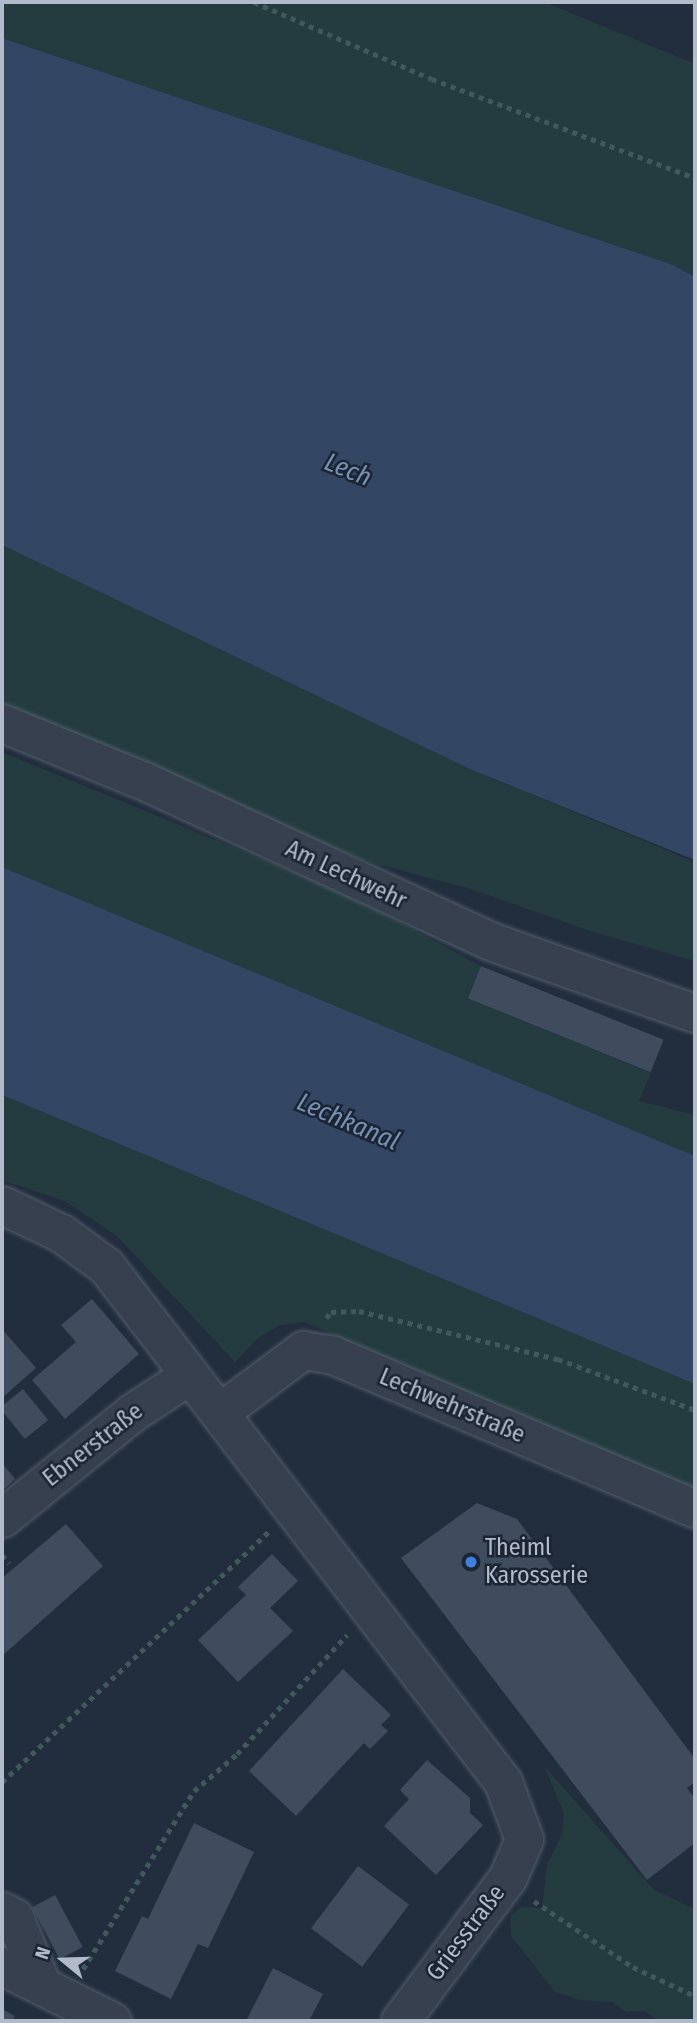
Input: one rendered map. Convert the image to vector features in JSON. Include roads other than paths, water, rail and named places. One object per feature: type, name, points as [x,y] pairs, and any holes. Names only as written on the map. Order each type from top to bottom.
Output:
[{"type":"street","name":"Am Lechwehr","points":[[2,723],[142,780],[490,941],[695,1013]]},
{"type":"street","points":[[2,1206],[61,1233],[106,1266],[188,1376],[220,1412]]},
{"type":"street","name":"Lechwehrstraße","points":[[220,1412],[303,1350],[333,1355],[695,1509]]},
{"type":"street","name":"Ebnerstraße","points":[[2,1518],[133,1412],[188,1376]]},
{"type":"street","name":"Griesstraße","points":[[220,1412],[503,1782],[524,1839],[509,1877],[409,2018]]},
{"type":"street","points":[[2,1911],[14,1917],[54,1992]]},
{"type":"street","points":[[2,1966],[112,2021]]},
{"type":"water","name":"Lech","points":[[2,38],[673,265],[695,277],[695,860],[472,770],[2,545]]},
{"type":"water","name":"Lechkanal","points":[[2,867],[695,1156],[695,1384],[2,1095]]},
{"type":"place","name":"Theiml Karosserie","points":[[471,1562]]}]
